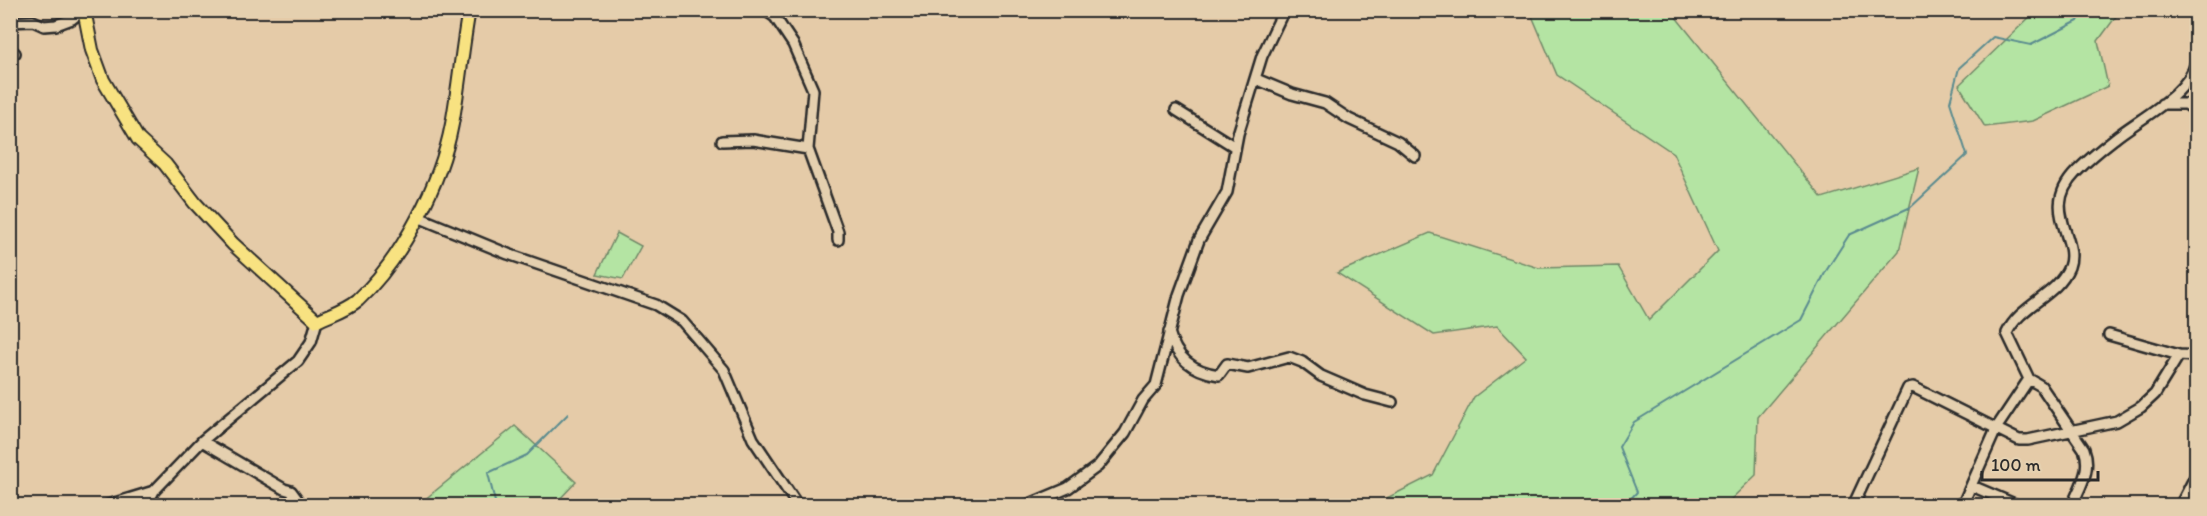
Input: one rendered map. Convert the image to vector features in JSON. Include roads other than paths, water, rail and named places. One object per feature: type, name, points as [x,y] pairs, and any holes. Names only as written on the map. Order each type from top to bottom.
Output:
[{"type":"main road","points":[[83,10],[92,50],[103,80],[138,139],[165,164],[195,203],[233,244],[317,321],[345,309],[358,299],[397,252],[418,217],[436,173],[451,126],[469,10]]},
{"type":"street","points":[[10,22],[33,21],[44,26],[56,25],[72,19],[83,10]]},
{"type":"street","points":[[765,10],[775,17],[793,44],[813,90],[808,149],[838,232],[838,240]]},
{"type":"street","points":[[1025,506],[1080,480],[1098,466],[1115,446],[1143,400],[1159,379],[1168,330],[1199,240],[1227,192],[1235,147],[1262,56],[1284,10]]},
{"type":"street","points":[[2072,506],[2088,468],[2088,459],[2041,386],[2029,379],[2007,333],[2013,319],[2053,288],[2069,268],[2071,248],[2059,215],[2063,194],[2074,174],[2113,139],[2162,104],[2185,83],[2196,62]]},
{"type":"street","points":[[1256,79],[1292,94],[1325,103],[1349,119],[1398,142],[1415,156]]},
{"type":"street","points":[[2162,104],[2186,104],[2196,111]]},
{"type":"street","points":[[1176,110],[1235,147]]},
{"type":"street","points":[[722,141],[753,140],[808,149]]},
{"type":"street","points":[[418,217],[508,254],[656,305],[682,321],[724,370],[762,456],[798,506]]},
{"type":"street","points":[[146,506],[154,491],[202,441],[298,361],[311,342],[317,321]]},
{"type":"street","points":[[1168,330],[1179,357],[1195,369],[1207,373],[1219,375],[1227,364],[1248,368],[1289,357],[1297,359],[1332,381],[1378,400],[1392,402]]},
{"type":"street","points":[[2109,335],[2180,355],[2196,356]]},
{"type":"street","points":[[1853,506],[1908,388],[1913,387],[2019,440],[2028,440],[2117,421],[2155,394],[2180,355]]},
{"type":"street","points":[[1962,506],[1997,427],[2029,379]]},
{"type":"street","points":[[202,441],[291,491],[302,506]]},
{"type":"street","points":[[2180,506],[2196,475]]},
{"type":"street","points":[[1972,486],[2019,506]]},
{"type":"street","points":[[105,506],[154,491]]},
{"type":"waterway","points":[[1624,506],[1637,492],[1619,447],[1634,422],[1801,320],[1826,271],[1849,235],[1911,207],[1967,155],[1950,102],[1959,68],[1993,37],[2031,45],[2078,21],[2084,10]]},
{"type":"waterway","points":[[496,506],[488,473],[527,455],[568,414]]}]
